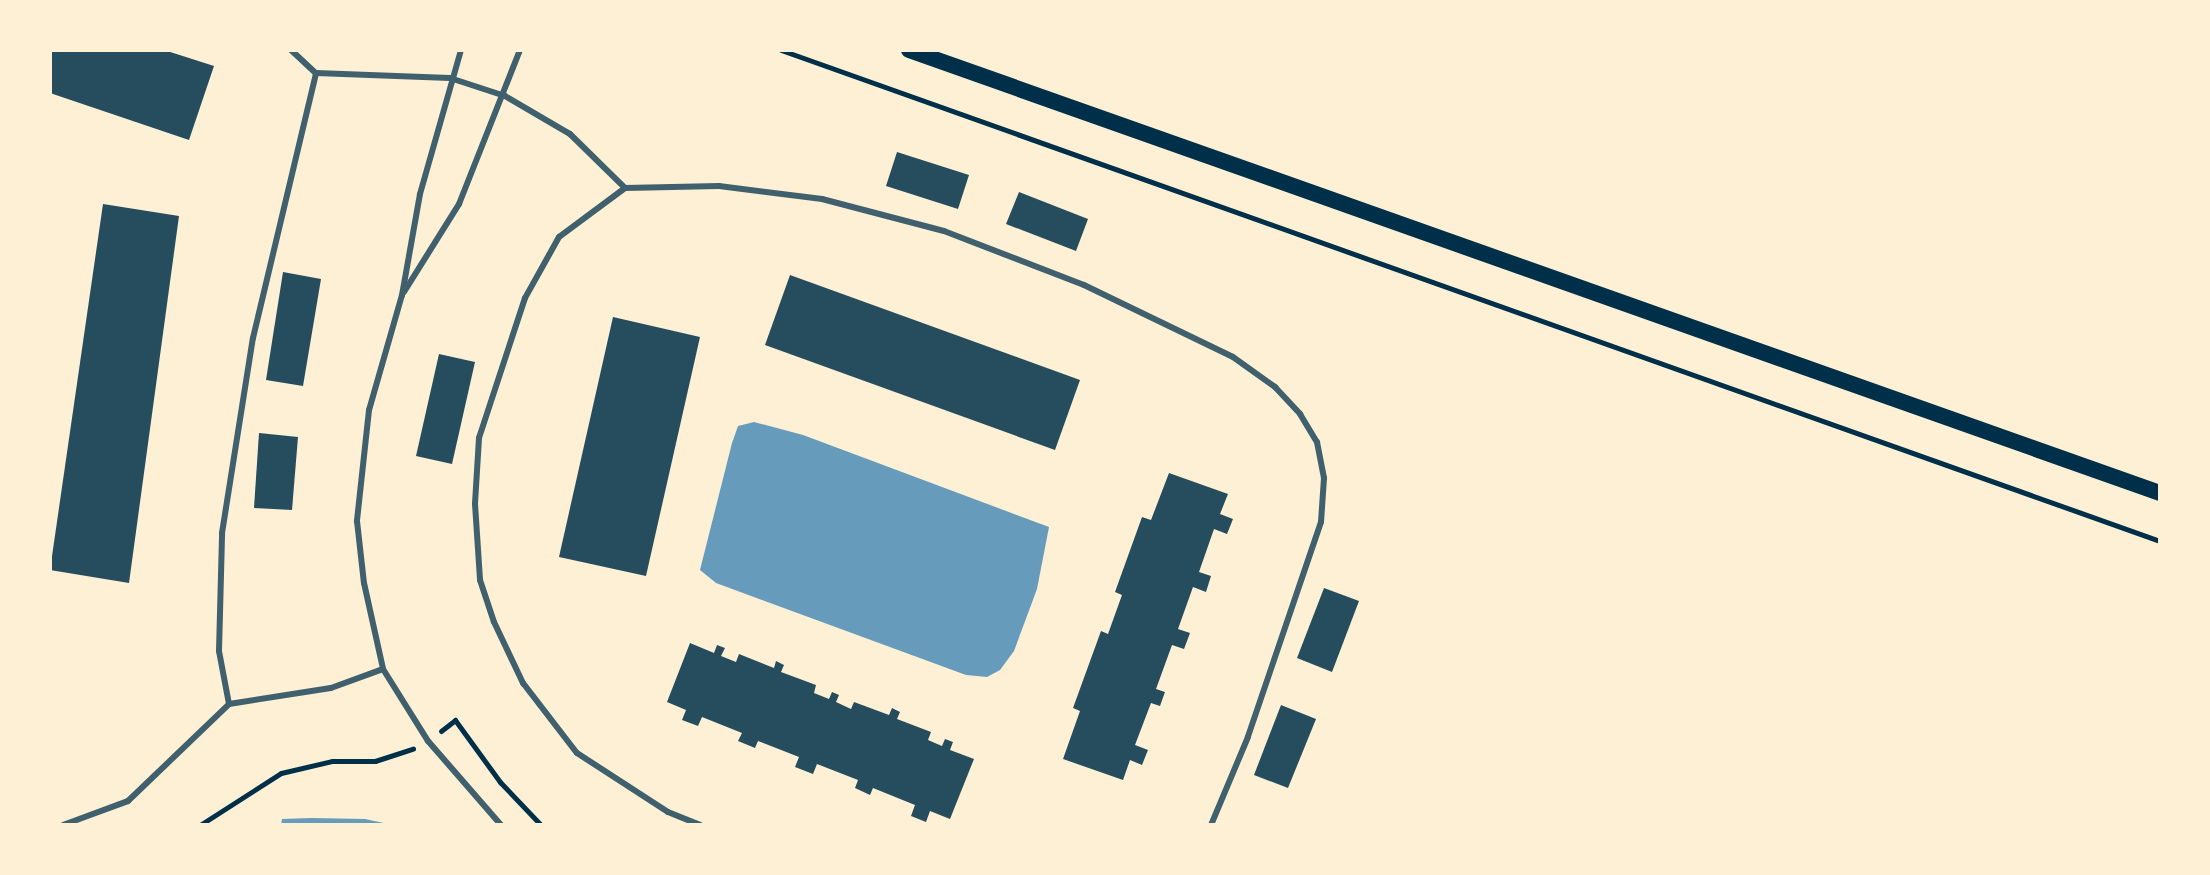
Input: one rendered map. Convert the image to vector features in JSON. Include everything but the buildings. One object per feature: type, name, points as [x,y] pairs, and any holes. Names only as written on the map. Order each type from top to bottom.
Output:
[{"type":"main road","points":[[909,50],[2160,493]]},
{"type":"lane","points":[[291,50],[316,73],[450,78],[505,96],[570,134],[625,188]]},
{"type":"lane","points":[[461,50],[450,78],[420,194],[402,295],[369,410],[357,521],[364,583],[383,669],[428,741],[501,825]]},
{"type":"lane","points":[[402,295],[459,204],[505,96],[520,50]]},
{"type":"lane","points":[[229,704],[219,651],[222,533],[253,338],[316,73]]},
{"type":"lane","points":[[700,825],[668,812],[577,753],[523,683],[494,622],[480,580],[475,504],[479,438],[525,298],[559,237],[625,188],[719,186],[822,199],[944,231],[1084,285],[1233,357],[1275,387],[1300,414],[1317,442],[1322,466],[1321,522],[1248,737],[1211,825]]},
{"type":"lane","points":[[62,825],[128,801],[229,704],[331,688],[383,669]]},
{"type":"path","points":[[781,50],[2160,541]]},
{"type":"path","points":[[200,825],[281,773],[332,761],[375,761],[402,755],[428,741],[455,720],[500,782],[541,825]]},
{"type":"water","points":[[754,422],[803,435],[1049,527],[1037,589],[1014,651],[1000,670],[987,677],[966,675],[716,583],[700,570],[738,426]]},
{"type":"water","points":[[282,819],[365,819],[393,825],[281,825]]}]
